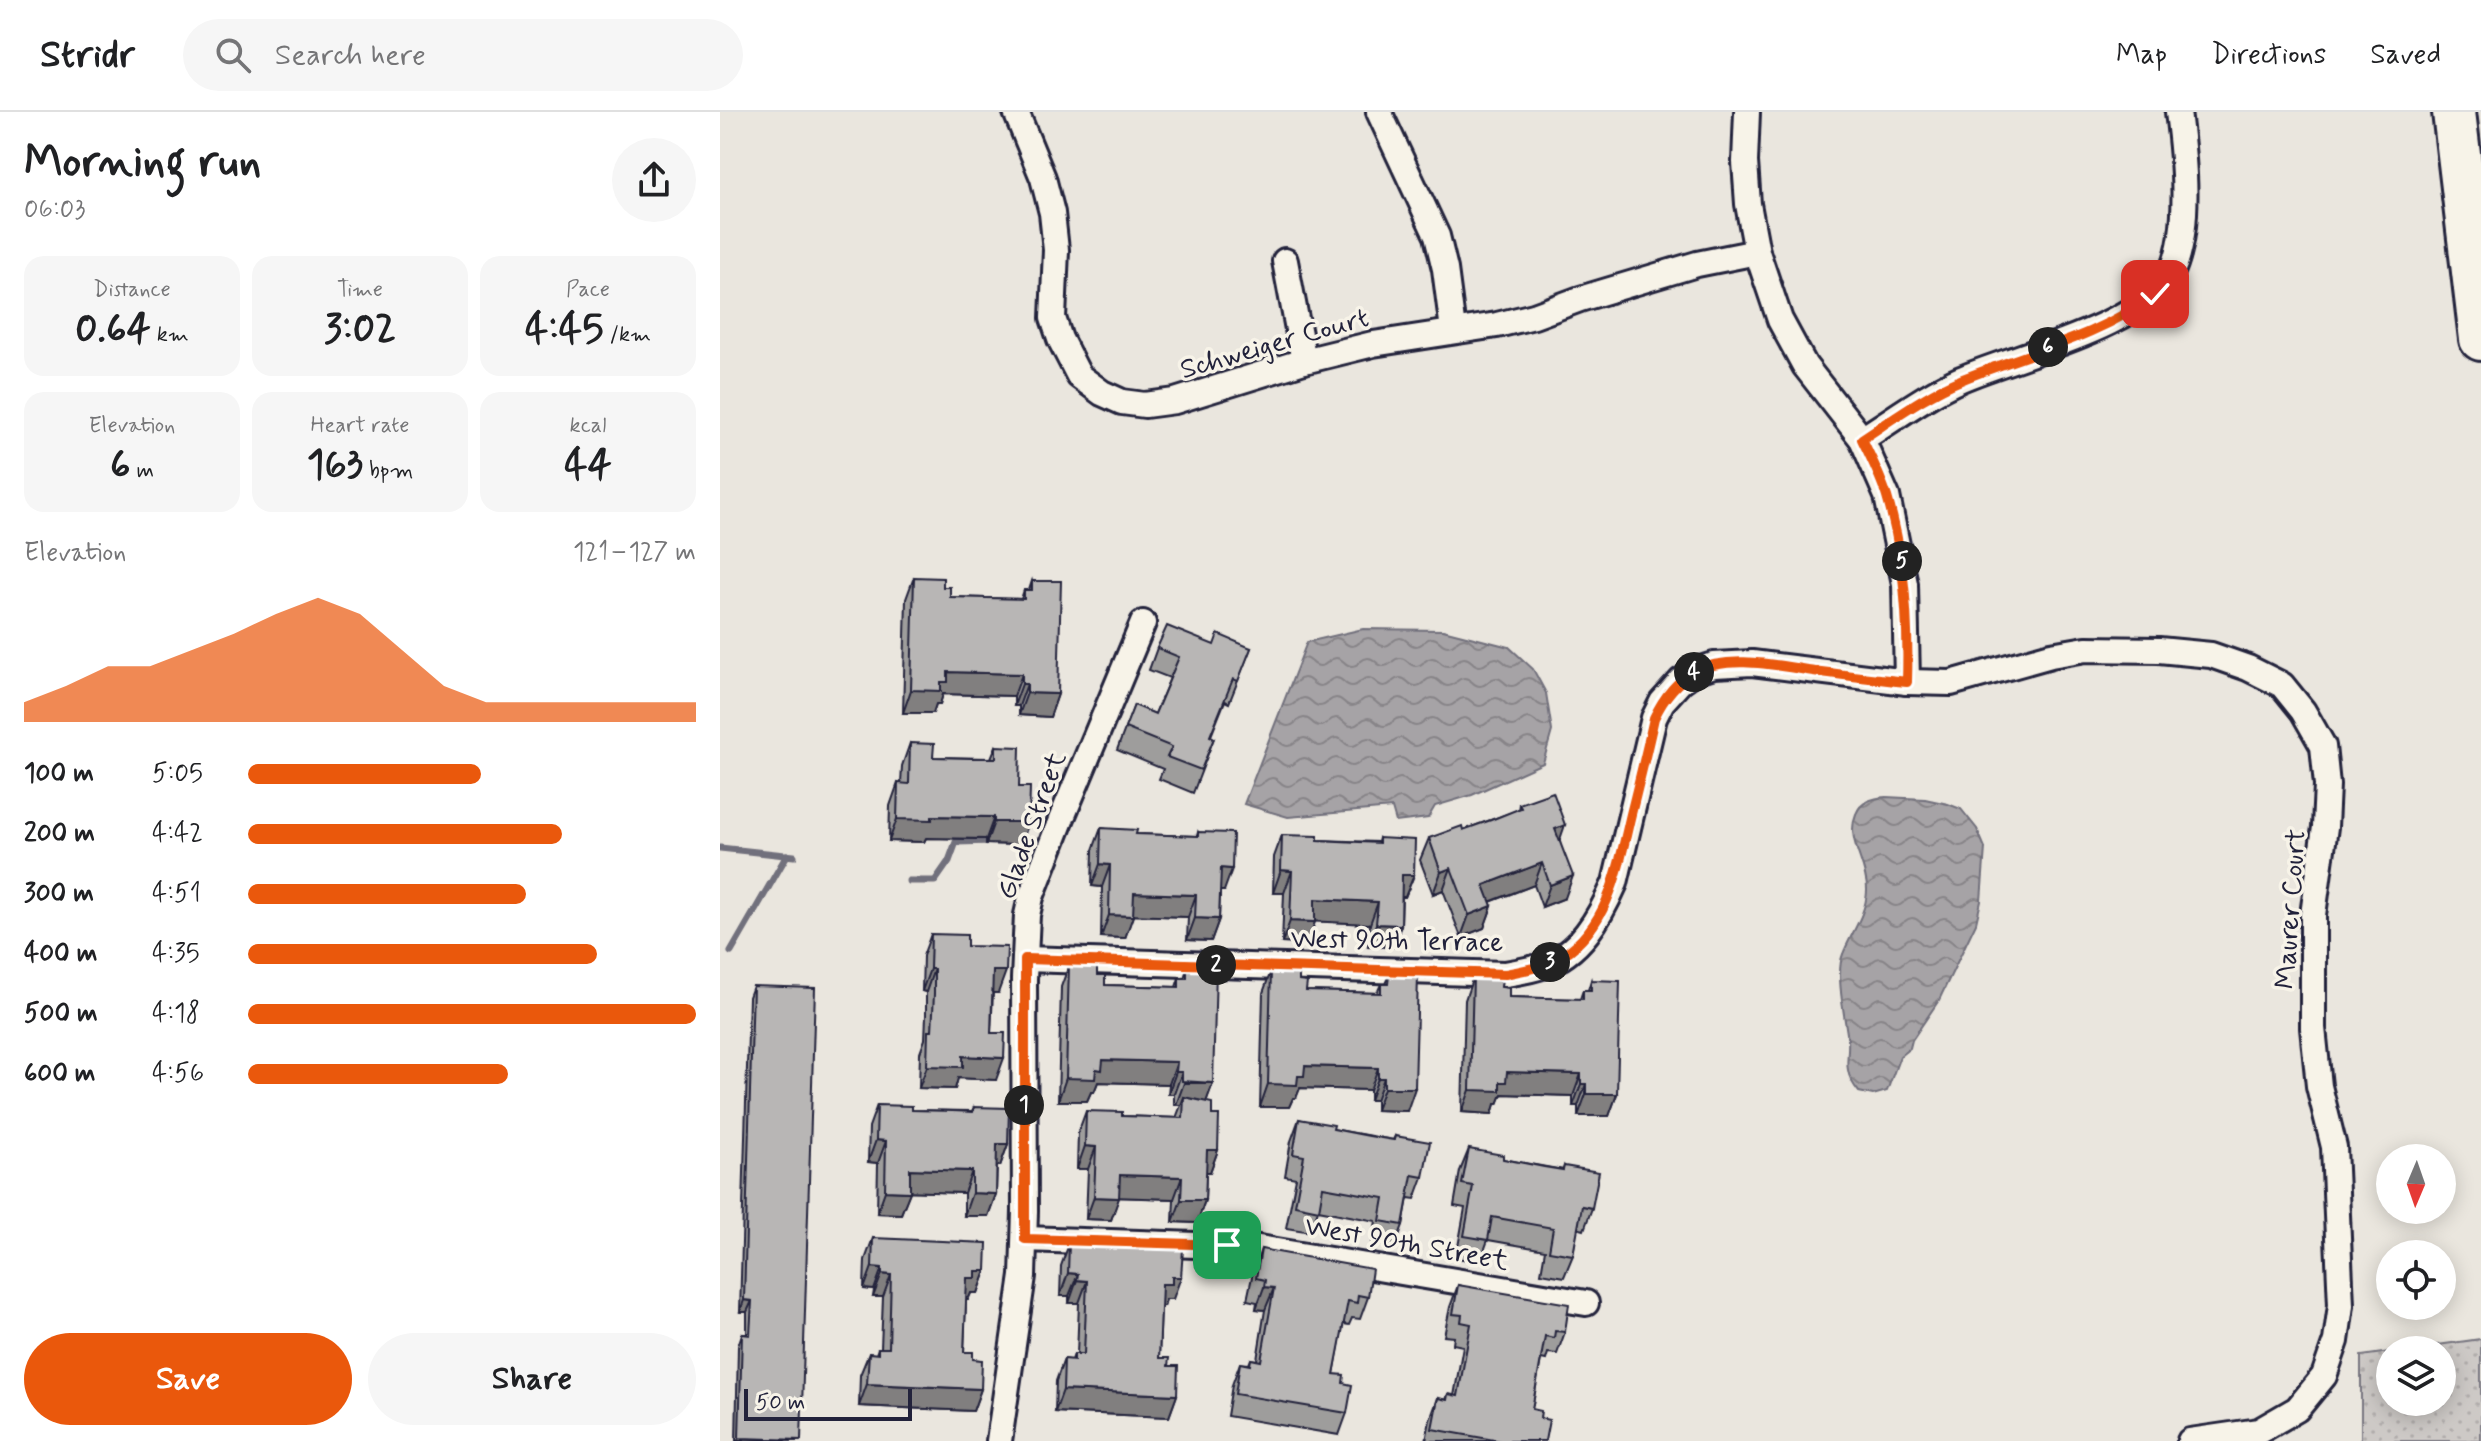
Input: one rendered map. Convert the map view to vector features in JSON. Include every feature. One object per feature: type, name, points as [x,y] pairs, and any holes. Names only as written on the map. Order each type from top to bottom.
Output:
[{"type":"highway","points":[[2454,112],[2481,339]]},
{"type":"street","name":"Schweiger Court","points":[[1016,112],[1043,178],[1049,202],[1056,250],[1053,318],[1060,339],[1079,376],[1102,393],[1122,402],[1145,405],[1187,398],[1304,361],[1373,344],[1497,325],[1697,264],[1757,252]]},
{"type":"street","points":[[1379,112],[1437,236],[1453,330]]},
{"type":"street","points":[[1747,112],[1745,162],[1748,204],[1757,252],[1780,320],[1805,366],[1862,439],[1887,496],[1901,557],[1907,617],[1907,682]]},
{"type":"street","points":[[1862,439],[1959,380],[2094,329],[2135,309],[2155,294],[2172,271],[2183,237],[2184,154],[2178,112]]},
{"type":"street","points":[[1285,261],[1304,361]]},
{"type":"street","name":"Glade Street","points":[[999,1441],[1023,1276],[1025,1239],[1027,915],[1031,897],[1066,808],[1143,623]]},
{"type":"street","name":"Maurer Court","points":[[1907,682],[1951,683],[2051,655],[2086,649],[2159,650],[2211,655],[2248,668],[2282,685],[2303,711],[2323,746],[2327,785],[2325,827],[2313,915],[2313,1028],[2319,1086],[2334,1147],[2341,1305],[2336,1341],[2324,1376],[2297,1409],[2259,1431],[2190,1441]]},
{"type":"street","name":"West 90th Terrace","points":[[1025,959],[1505,974],[1544,966],[1581,942],[1607,902],[1615,883],[1654,718],[1662,702],[1681,681],[1695,671],[1714,665],[1752,663],[1907,682]]},
{"type":"street","name":"West 90th Street","points":[[1025,1239],[1253,1247],[1586,1303]]},
{"type":"shaded area","points":[[2481,1339],[2481,1441],[2361,1441],[2361,1356],[2376,1354],[2376,1416],[2456,1416],[2456,1342]]},
{"type":"water","points":[[1363,629],[1443,630],[1509,647],[1533,669],[1546,693],[1552,731],[1543,763],[1472,795],[1435,806],[1428,818],[1396,822],[1392,808],[1288,817],[1244,804],[1307,642]]},
{"type":"water","points":[[1886,797],[1925,799],[1961,809],[1977,829],[1985,848],[1976,923],[1939,1000],[1912,1040],[1910,1048],[1900,1056],[1887,1091],[1873,1095],[1859,1092],[1849,1073],[1840,972],[1843,954],[1861,916],[1867,891],[1853,824],[1864,803]]},
{"type":"building","points":[[914,577],[943,578],[943,587],[950,587],[950,597],[1024,599],[1024,590],[1032,590],[1032,581],[1061,581],[1058,694],[1027,693],[1027,684],[1022,684],[1022,674],[948,672],[948,682],[941,682],[941,691],[911,690]]},
{"type":"building","points":[[1167,626],[1214,645],[1218,634],[1251,648],[1238,681],[1233,679],[1210,736],[1214,738],[1201,770],[1167,757],[1172,747],[1125,728],[1134,705],[1155,714],[1179,657],[1157,648]]},
{"type":"building","points":[[910,743],[934,744],[933,757],[996,758],[996,746],[1020,747],[1019,787],[1030,787],[1029,822],[994,822],[994,817],[897,819],[898,783],[909,784]]},
{"type":"building","points":[[1553,792],[1565,825],[1555,829],[1573,876],[1550,885],[1542,863],[1484,885],[1492,906],[1469,915],[1451,868],[1441,872],[1429,838],[1491,820],[1521,808],[1519,804]]},
{"type":"building","points":[[1101,828],[1137,830],[1136,834],[1198,836],[1198,832],[1233,833],[1232,869],[1221,868],[1219,919],[1195,918],[1196,895],[1134,893],[1133,916],[1109,915],[1110,865],[1100,864]]},
{"type":"building","points":[[1282,835],[1379,843],[1379,838],[1415,840],[1414,875],[1402,875],[1401,925],[1376,924],[1378,902],[1315,899],[1315,922],[1290,921],[1292,871],[1281,870]]},
{"type":"building","points":[[931,934],[967,935],[967,946],[1007,947],[1006,971],[993,971],[991,1033],[1005,1033],[1004,1058],[963,1056],[963,1067],[927,1066],[934,994],[934,969],[930,969]]},
{"type":"building","points":[[1069,965],[1097,966],[1097,975],[1105,975],[1105,985],[1179,987],[1179,978],[1187,978],[1187,969],[1216,969],[1213,1083],[1182,1081],[1182,1072],[1176,1072],[1177,1062],[1103,1060],[1102,1070],[1096,1069],[1095,1079],[1066,1078]]},
{"type":"building","points":[[1271,971],[1299,972],[1299,981],[1307,982],[1306,991],[1381,993],[1381,984],[1388,984],[1389,975],[1418,975],[1415,1088],[1384,1088],[1384,1078],[1378,1078],[1378,1068],[1305,1066],[1304,1076],[1298,1076],[1297,1085],[1268,1084]]},
{"type":"building","points":[[1473,977],[1502,978],[1501,987],[1509,988],[1509,997],[1583,999],[1583,990],[1591,990],[1591,980],[1620,981],[1617,1094],[1586,1094],[1586,1084],[1581,1084],[1581,1074],[1507,1072],[1506,1082],[1500,1082],[1500,1091],[1470,1090]]},
{"type":"building","points":[[753,986],[815,988],[801,1440],[739,1438],[742,1334],[750,1335],[752,1301],[744,1300]]},
{"type":"building","points":[[1184,1097],[1212,1103],[1212,1115],[1219,1115],[1218,1150],[1207,1150],[1205,1200],[1181,1200],[1182,1177],[1120,1175],[1119,1198],[1094,1197],[1096,1147],[1085,1146],[1086,1111],[1183,1118]]},
{"type":"building","points":[[877,1105],[912,1106],[912,1110],[973,1112],[974,1107],[1009,1108],[1008,1144],[997,1144],[996,1194],[972,1193],[972,1171],[910,1169],[910,1192],[885,1191],[886,1141],[876,1140]]},
{"type":"building","points":[[1299,1119],[1334,1125],[1333,1129],[1369,1136],[1394,1140],[1395,1136],[1430,1142],[1423,1177],[1412,1175],[1403,1225],[1380,1221],[1384,1198],[1323,1187],[1319,1210],[1295,1205],[1304,1156],[1293,1154]]},
{"type":"building","points":[[1469,1149],[1544,1167],[1563,1170],[1564,1166],[1599,1172],[1592,1208],[1582,1206],[1573,1255],[1549,1251],[1553,1228],[1492,1217],[1488,1240],[1464,1236],[1473,1186],[1462,1184]]},
{"type":"building","points":[[873,1238],[987,1243],[986,1271],[976,1271],[976,1278],[967,1278],[964,1352],[973,1352],[973,1359],[982,1360],[981,1389],[867,1384],[869,1353],[878,1354],[878,1348],[889,1348],[891,1275],[882,1274],[882,1268],[872,1267]]},
{"type":"building","points":[[1069,1244],[1183,1249],[1181,1277],[1172,1277],[1172,1284],[1162,1284],[1159,1358],[1169,1358],[1168,1366],[1178,1366],[1177,1395],[1063,1390],[1064,1359],[1074,1360],[1074,1354],[1084,1354],[1087,1281],[1077,1280],[1078,1274],[1068,1273]]},
{"type":"building","points":[[1261,1249],[1372,1269],[1368,1297],[1358,1295],[1357,1303],[1348,1301],[1334,1374],[1344,1375],[1343,1383],[1352,1385],[1347,1413],[1235,1394],[1240,1363],[1250,1365],[1251,1359],[1261,1361],[1274,1288],[1264,1287],[1265,1280],[1256,1278]]},
{"type":"building","points":[[1458,1285],[1569,1304],[1565,1332],[1555,1331],[1554,1338],[1545,1336],[1532,1409],[1541,1411],[1540,1418],[1549,1420],[1545,1441],[1500,1441],[1432,1429],[1438,1398],[1447,1400],[1448,1394],[1458,1396],[1471,1324],[1461,1322],[1462,1315],[1453,1314]]},
{"type":"waterway","points":[[909,881],[935,881],[949,861],[956,842],[995,841]]},
{"type":"waterway","points":[[1016,842],[1045,844]]},
{"type":"waterway","points":[[720,848],[794,856]]},
{"type":"waterway","points":[[731,952],[787,855]]},
{"type":"route","points":[[1227,1245],[1025,1239],[1025,959],[1505,974],[1544,966],[1564,955],[1581,942],[1607,902],[1615,883],[1654,718],[1662,702],[1681,681],[1695,671],[1714,665],[1752,663],[1907,682],[1908,637],[1901,557],[1887,496],[1862,439],[1959,380],[2094,329],[2135,309],[2155,294]]}]
